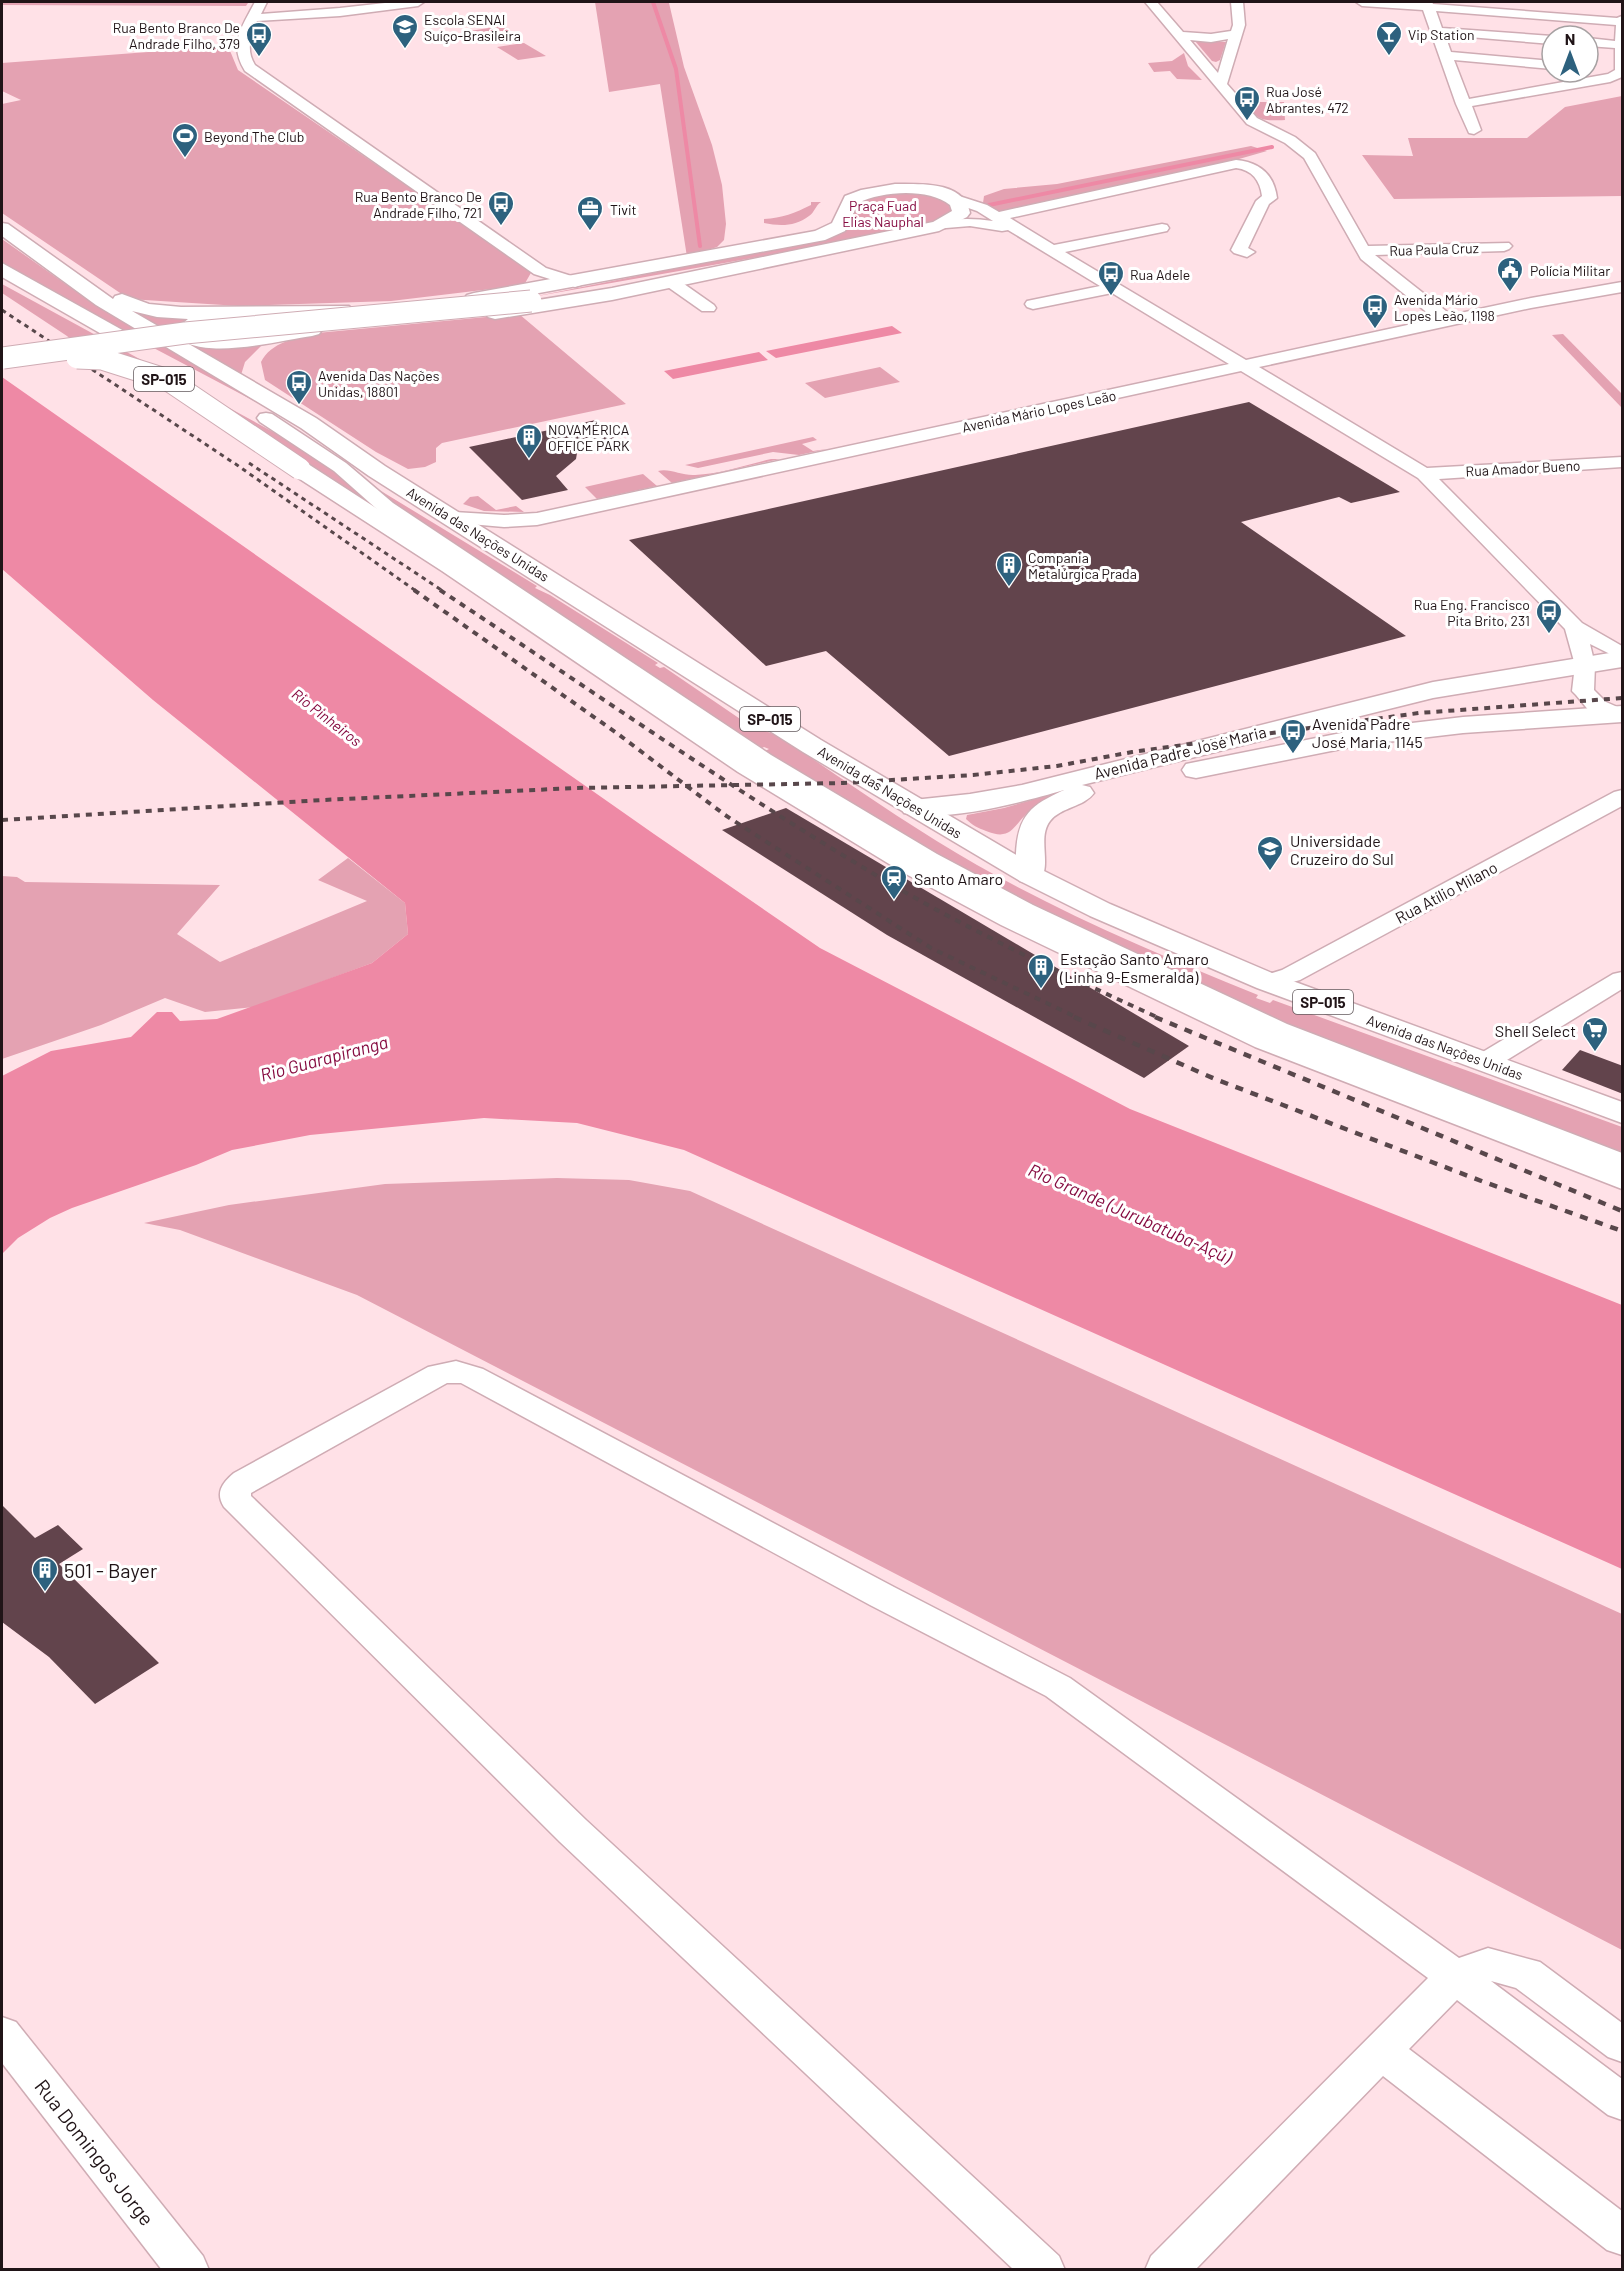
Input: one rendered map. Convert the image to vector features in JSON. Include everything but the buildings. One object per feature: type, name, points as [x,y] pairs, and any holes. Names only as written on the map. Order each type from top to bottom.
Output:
[{"type":"main road","points":[[34,252],[124,302],[141,308],[172,312],[244,313],[388,308],[450,302],[574,282],[826,233],[843,222],[851,200],[869,192],[886,189],[917,189],[936,192],[959,200],[962,204],[961,213],[939,226],[723,270],[694,278],[542,306],[473,316],[327,328],[224,342],[196,340],[186,334],[187,328],[199,321],[244,313]]},
{"type":"main road","points":[[2,228],[75,283],[263,408]]},
{"type":"main road","name":"SP-015","points":[[2,269],[263,408]]},
{"type":"main road","points":[[2,359],[185,333],[426,312],[535,287],[723,270]]},
{"type":"main road","points":[[263,408],[253,363],[266,346],[327,328]]},
{"type":"main road","name":"SP-015","points":[[2,359],[61,357],[102,359],[168,380],[300,469],[460,572],[748,766],[914,867],[1145,984],[1266,1040],[1623,1179]]},
{"type":"main road","name":"Avenida das Nações Unidas","points":[[263,408],[377,471],[812,746],[1030,875],[1100,910],[1268,982],[1623,1113]]},
{"type":"main road","name":"Avenida Padre José Maria","points":[[914,807],[956,806],[1015,796],[1333,713],[1433,690],[1623,659]]},
{"type":"main road","points":[[1333,713],[1329,723],[1332,728],[1361,737]]},
{"type":"main road","name":"Avenida Padre José Maria","points":[[1030,875],[1035,820],[1044,810],[1080,793],[1361,737],[1463,725],[1620,714]]},
{"type":"street","points":[[261,2],[241,46],[242,55],[250,68],[535,287]]},
{"type":"street","points":[[253,18],[346,11],[418,2]]},
{"type":"street","points":[[1150,2],[1252,121],[1290,140],[1310,156],[1363,251],[1448,321]]},
{"type":"street","points":[[1221,83],[1240,21],[1237,2]]},
{"type":"street","points":[[1362,2],[1426,4],[1622,21],[1622,71],[1617,76],[1463,104]]},
{"type":"street","points":[[1426,4],[1474,130]]},
{"type":"street","points":[[1437,31],[1540,39]]},
{"type":"street","points":[[1179,35],[1211,38],[1237,34]]},
{"type":"street","points":[[1600,43],[1621,45]]},
{"type":"street","points":[[1446,55],[1540,63]]},
{"type":"street","points":[[1202,64],[1228,64]]},
{"type":"street","points":[[1600,69],[1622,71]]},
{"type":"street","points":[[995,217],[1224,166],[1246,164],[1254,167],[1270,186],[1270,198],[1263,201],[1239,250],[1247,252]]},
{"type":"street","points":[[959,200],[982,208],[1015,230],[1424,474],[1575,627],[1623,654]]},
{"type":"street","points":[[939,226],[978,222],[1015,230]]},
{"type":"street","points":[[1050,250],[1162,228]]},
{"type":"street","name":"Rua Paula Cruz","points":[[1363,251],[1504,246]]},
{"type":"street","points":[[671,282],[715,304],[694,278]]},
{"type":"street","points":[[1030,301],[1109,286]]},
{"type":"street","name":"Avenida Mário Lopes Leão","points":[[454,518],[504,521],[537,519],[1448,321],[1623,287]]},
{"type":"street","points":[[263,408],[340,467],[386,507],[514,594],[763,760],[929,859],[1025,910],[1278,1029],[1623,1163]]},
{"type":"street","name":"Rua Amador Bueno","points":[[1424,474],[1623,462]]},
{"type":"street","points":[[1575,627],[1585,665],[1583,691],[1598,707],[1620,714]]},
{"type":"street","name":"Rua Atílio Milano","points":[[1268,982],[1298,971],[1623,797]]},
{"type":"street","points":[[1485,1062],[1623,979]]},
{"type":"street","points":[[1044,2270],[573,1831],[235,1499],[236,1489],[245,1480],[439,1374],[456,1371],[472,1376],[882,1596],[1058,1687],[1455,1976],[1623,2102]]},
{"type":"street","points":[[1166,2270],[1455,1976],[1488,1964],[1527,1974],[1623,2045]]},
{"type":"street","name":"Rua Domingos Jorge","points":[[2,2034],[188,2270]]},
{"type":"street","points":[[1381,2051],[1623,2236]]},
{"type":"green space","points":[[2,2],[248,3],[246,6],[2,5]]},
{"type":"green space","points":[[595,2],[669,3],[684,67],[712,145],[722,185],[726,224],[724,240],[717,247],[687,257],[660,84],[609,92]]},
{"type":"green space","points":[[501,26],[523,39],[492,44],[470,31]]},
{"type":"green space","points":[[1195,41],[1226,42],[1220,60],[1212,61]]},
{"type":"green space","points":[[524,43],[546,56],[518,60],[497,47]]},
{"type":"green space","name":"Beyond The Club","points":[[228,46],[238,70],[532,271],[524,285],[391,301],[239,306],[129,299],[2,213],[2,104],[21,100],[2,91],[2,63]]},
{"type":"green space","points":[[1184,53],[1188,66],[1202,80],[1177,79],[1170,71],[1154,72],[1148,63],[1172,61]]},
{"type":"green space","points":[[1622,96],[1622,196],[1394,199],[1362,155],[1413,156],[1408,138],[1527,138],[1565,107]]},
{"type":"green space","points":[[1243,102],[1284,102],[1285,120],[1261,118]]},
{"type":"green space","points":[[1251,146],[1267,151],[1225,163],[998,213],[983,203],[984,196],[1004,189],[1057,184]]},
{"type":"green space","name":"Praça Fuad Elias Nauphal","points":[[909,193],[941,199],[951,205],[953,212],[934,222],[776,254],[532,297],[827,238],[839,234],[852,225],[855,207],[860,201],[881,194]]},
{"type":"green space","points":[[811,202],[821,202],[804,220],[781,225],[764,223],[764,219],[794,213],[811,205]]},
{"type":"green space","points":[[2,239],[84,297],[273,411],[112,326],[2,263]]},
{"type":"green space","points":[[2,284],[321,458],[390,519],[252,431],[84,351],[67,336],[2,293]]},
{"type":"green space","points":[[130,311],[179,315],[263,344],[245,362],[241,375]]},
{"type":"green space","points":[[519,314],[626,404],[442,443],[436,448],[436,462],[425,467],[408,469],[376,452],[265,380],[261,362],[265,355],[278,345],[301,337],[317,333]]},
{"type":"green space","points":[[1563,334],[1622,394],[1622,408],[1552,335]]},
{"type":"green space","points":[[880,367],[900,382],[825,398],[805,383]]},
{"type":"green space","points":[[813,437],[817,440],[802,444],[813,451],[827,449],[799,455],[773,452],[698,468],[685,465]]},
{"type":"green space","points":[[780,459],[672,483],[658,471],[667,470],[690,475],[704,474]]},
{"type":"green space","points":[[643,474],[657,486],[597,499],[585,487]]},
{"type":"green space","points":[[381,491],[537,586],[535,588],[550,595],[658,663],[655,665],[660,668],[664,667],[749,725],[779,736],[927,835],[1011,884],[1115,934],[1258,995],[1256,998],[1270,1003],[1273,1000],[1622,1127],[1622,1158],[1445,1094],[1026,909],[759,754],[769,749],[764,747],[754,752],[391,503]]},
{"type":"green space","points":[[478,496],[496,510],[516,506],[524,512],[484,511],[463,504],[470,497]]},
{"type":"green space","points":[[1059,792],[1053,798],[1031,810],[1007,833],[995,834],[986,831],[966,819],[967,815],[1004,808]]},
{"type":"green space","points":[[348,858],[405,903],[408,934],[372,963],[254,1007],[205,1012],[165,998],[101,1025],[2,1059],[2,876],[17,877],[25,882],[220,885],[177,934],[220,962],[367,901],[318,880]]},
{"type":"green space","points":[[557,1178],[629,1180],[690,1191],[1622,1614],[1622,1950],[357,1295],[180,1230],[144,1223],[229,1205],[385,1184]]},
{"type":"water","points":[[892,326],[902,333],[776,358],[766,351]]},
{"type":"water","points":[[759,352],[768,360],[673,379],[664,371]]},
{"type":"water","points":[[2,377],[820,948],[1130,1109],[1622,1305],[1622,1569],[684,1150],[577,1123],[484,1118],[310,1135],[232,1150],[196,1165],[72,1208],[50,1218],[18,1238],[2,1254],[2,1076],[51,1051],[131,1037],[157,1012],[172,1012],[180,1021],[217,1019],[372,963],[408,934],[405,903],[153,700],[2,569]]},
{"type":"waterway","points":[[653,2],[676,69],[700,246]]},
{"type":"waterway","points":[[989,205],[1272,147]]},
{"type":"railway","points":[[2,310],[237,465],[416,591]]},
{"type":"railway","points":[[249,463],[443,591]]},
{"type":"railway","points":[[414,590],[618,734],[687,786]]},
{"type":"railway","points":[[440,590],[732,785]]},
{"type":"railway","points":[[732,785],[843,783],[973,775],[1057,766],[1132,752],[1419,713],[1622,698]]},
{"type":"railway","points":[[687,786],[732,785]]},
{"type":"railway","points":[[732,785],[827,846],[917,899],[1054,969],[1159,1018]]},
{"type":"railway","points":[[2,820],[323,800],[576,788],[687,786]]},
{"type":"railway","points":[[687,786],[725,815],[931,948],[1078,1018]]},
{"type":"railway","points":[[1074,1017],[1215,1079],[1484,1182],[1622,1231]]},
{"type":"railway","points":[[1155,1017],[1622,1211]]},
{"type":"place","name":"Escola SENAI Suíço-Brasileira","points":[[405,50]]},
{"type":"place","name":"Vip Station","points":[[1389,57]]},
{"type":"place","name":"Rua Bento Branco De Andrade Filho, 379","points":[[259,58]]},
{"type":"place","name":"Rua José Abrantes, 472","points":[[1247,122]]},
{"type":"place","name":"Beyond The Club","points":[[185,159]]},
{"type":"place","name":"Rua Bento Branco De Andrade Filho, 721","points":[[501,227]]},
{"type":"place","name":"Tivit","points":[[590,232]]},
{"type":"place","name":"Polícia Militar","points":[[1510,293]]},
{"type":"place","name":"Rua Adele","points":[[1111,297]]},
{"type":"place","name":"Avenida Mário Lopes Leão, 1198","points":[[1375,330]]},
{"type":"place","name":"Avenida Das Nações Unidas, 18801","points":[[299,406]]},
{"type":"place","name":"NOVAMÉRICA OFFICE PARK","points":[[529,460]]},
{"type":"place","name":"Compania Metalúrgica Prada","points":[[1009,588]]},
{"type":"place","name":"Rua Eng. Francisco Pita Brito, 231","points":[[1549,635]]},
{"type":"place","name":"Avenida Padre José Maria, 1145","points":[[1293,755]]},
{"type":"place","name":"Universidade Cruzeiro do Sul","points":[[1270,872]]},
{"type":"place","name":"Santo Amaro","points":[[894,901]]},
{"type":"place","name":"Estação Santo Amaro (Linha 9-Esmeralda)","points":[[1041,990]]},
{"type":"place","name":"Shell Select","points":[[1595,1053]]},
{"type":"place","name":"501 - Bayer","points":[[45,1593]]},
{"type":"water label","name":"Rio Pinheiros","points":[[327,717]]},
{"type":"water label","name":"Rio Guarapiranga","points":[[324,1058]]},
{"type":"water label","name":"Rio Grande (Jurubatuba-Açú)","points":[[1130,1213]]}]
